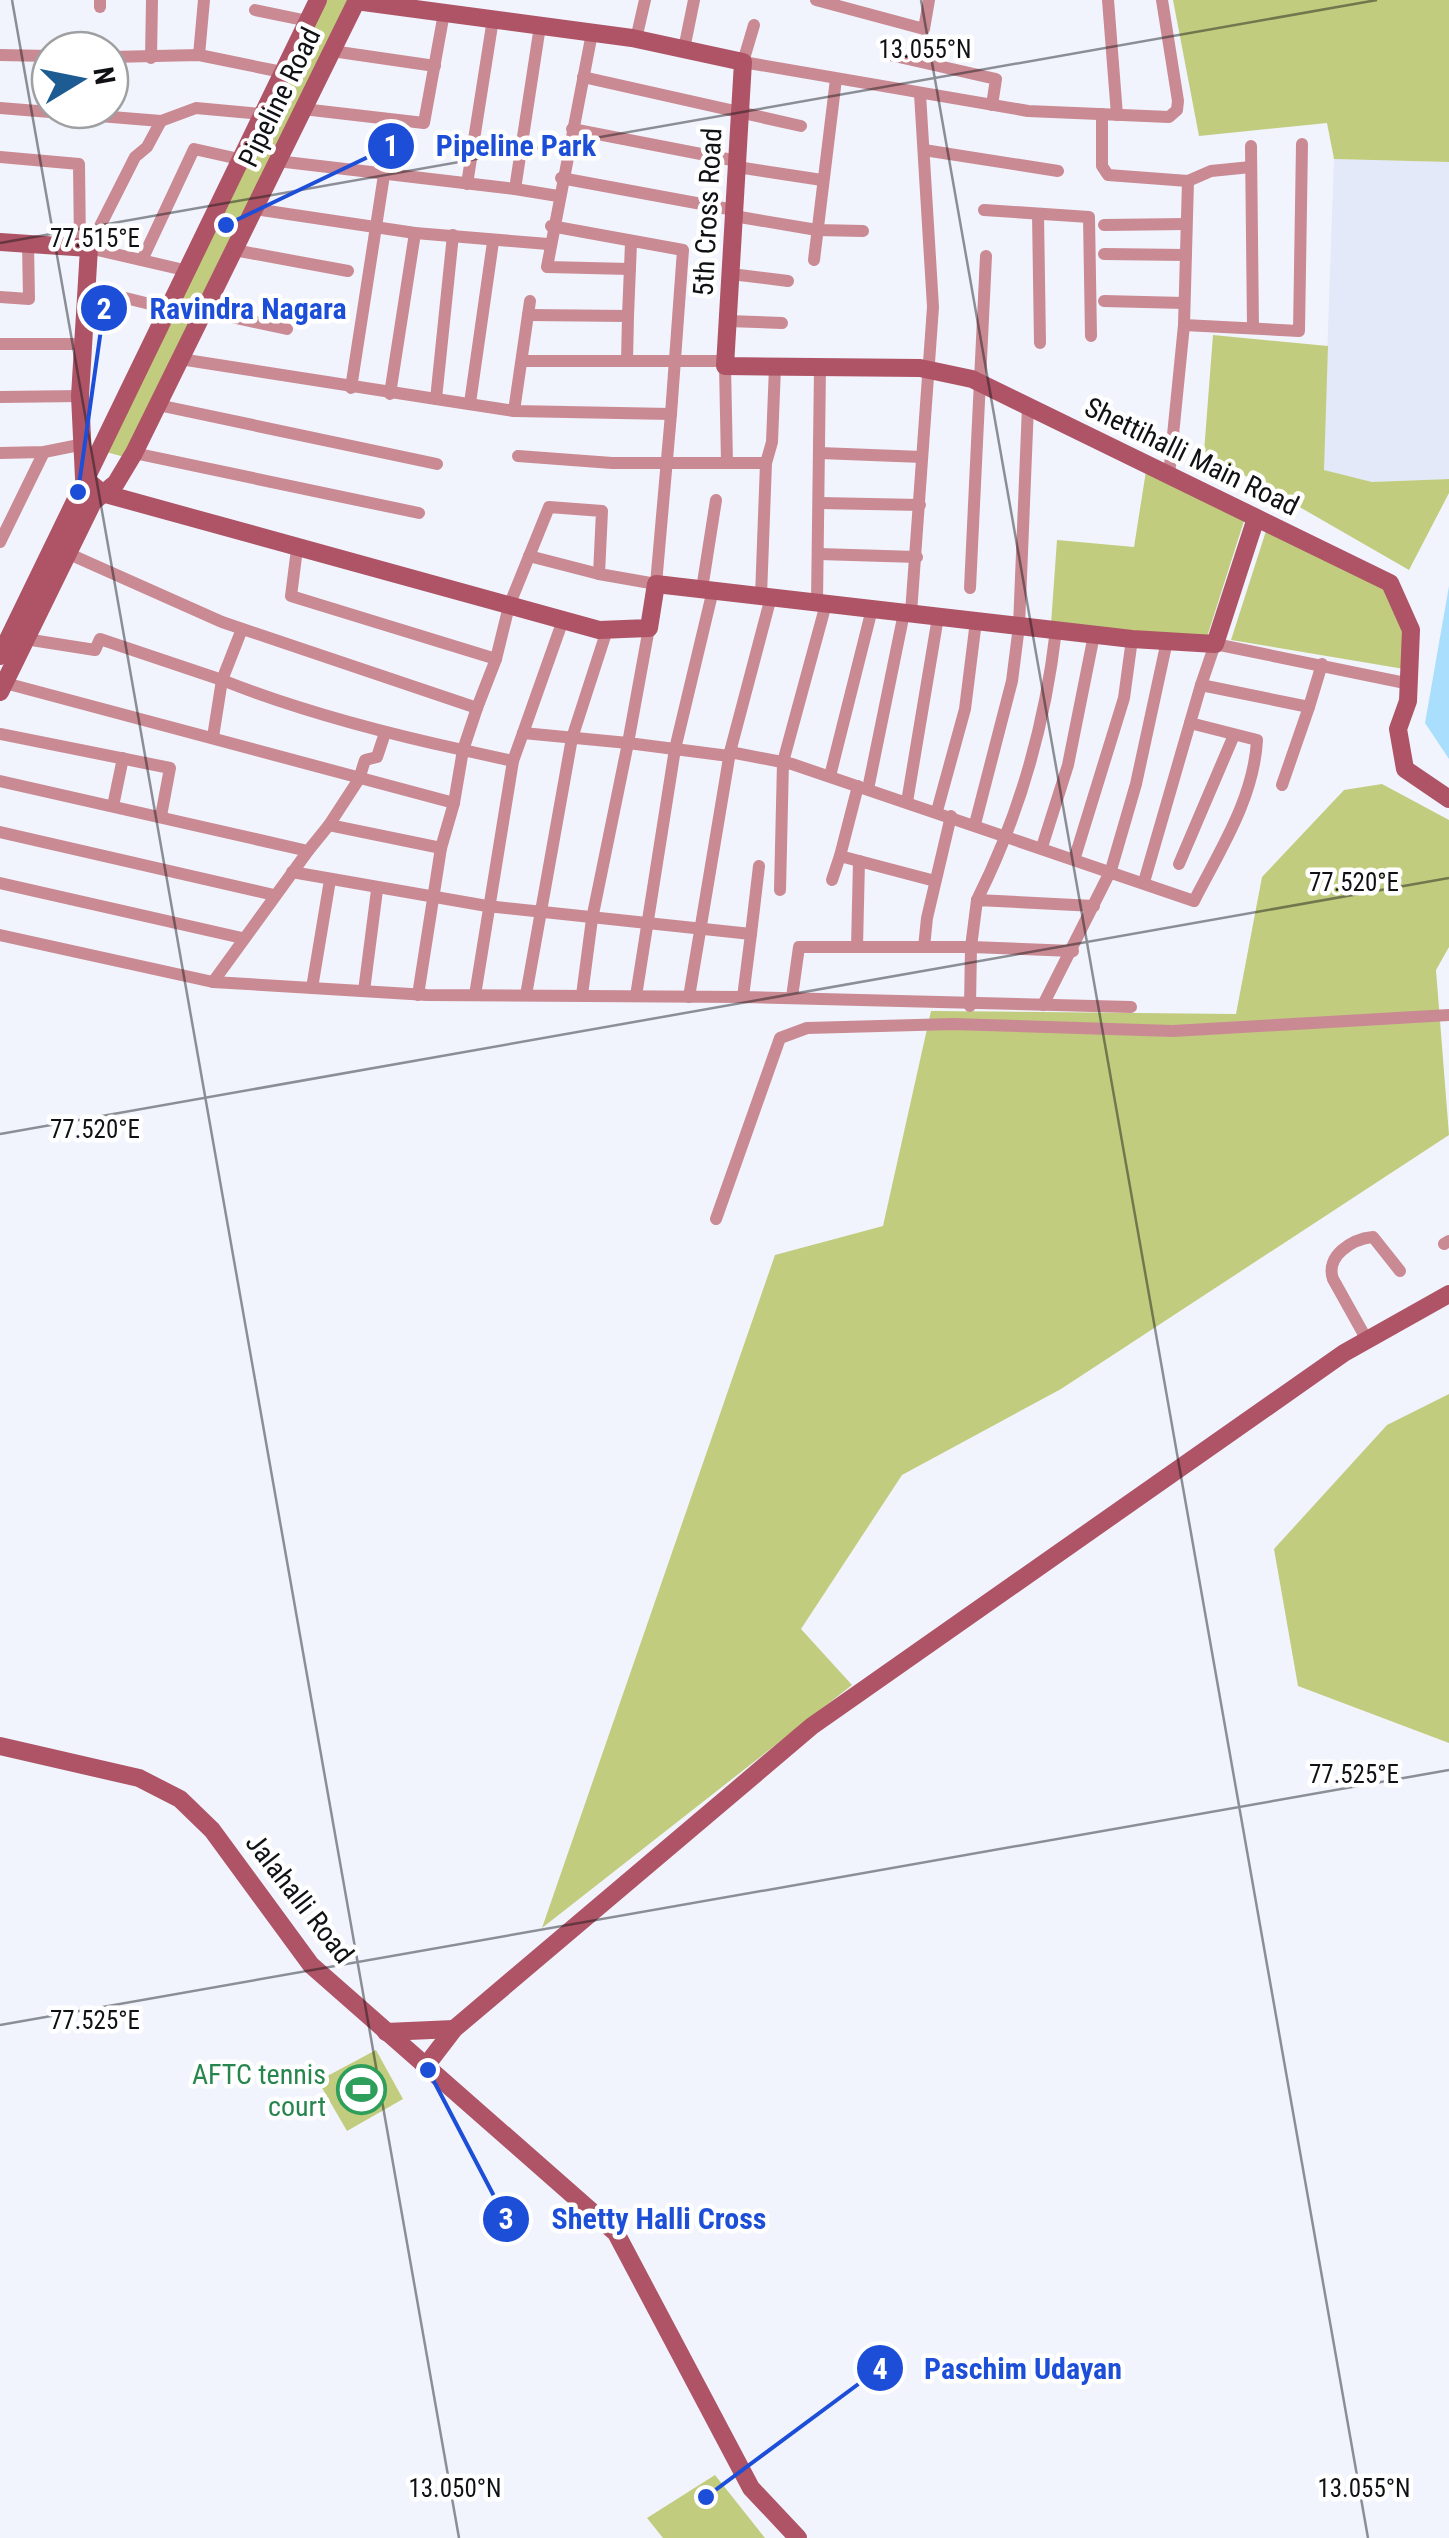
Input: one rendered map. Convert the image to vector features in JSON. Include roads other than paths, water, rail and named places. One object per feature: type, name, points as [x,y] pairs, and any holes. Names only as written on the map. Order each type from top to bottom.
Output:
[{"type":"street","points":[[152,0],[152,58]]},
{"type":"street","points":[[198,55],[204,0]]},
{"type":"street","name":"Pipeline Road","points":[[2,687],[10,646],[84,478],[318,0]]},
{"type":"street","points":[[357,0],[636,39],[992,106],[1168,117],[1177,110],[1162,0]]},
{"type":"street","name":"Pipeline Road","points":[[10,646],[102,493],[116,483],[134,453],[357,0]]},
{"type":"street","points":[[636,39],[646,0]]},
{"type":"street","points":[[684,50],[694,0]]},
{"type":"street","points":[[816,0],[924,30],[929,0]]},
{"type":"street","points":[[1108,0],[1117,115]]},
{"type":"street","points":[[255,10],[308,21]]},
{"type":"street","points":[[303,109],[424,123],[444,13]]},
{"type":"street","points":[[467,184],[493,19]]},
{"type":"street","points":[[743,62],[754,25]]},
{"type":"street","points":[[515,189],[540,26]]},
{"type":"street","points":[[592,33],[551,226],[547,267],[630,269]]},
{"type":"street","points":[[332,51],[435,66]]},
{"type":"street","points":[[0,55],[30,56]]},
{"type":"street","points":[[130,57],[198,55],[282,72]]},
{"type":"street","points":[[890,55],[996,79],[992,106]]},
{"type":"street","name":"5th Cross Road","points":[[725,364],[743,62]]},
{"type":"street","points":[[583,77],[801,126]]},
{"type":"street","points":[[814,260],[836,79]]},
{"type":"street","points":[[832,880],[863,788],[908,613],[917,557],[933,307],[920,94]]},
{"type":"street","points":[[0,108],[161,121],[196,108],[261,114]]},
{"type":"street","points":[[1102,114],[1102,166],[1108,175],[1188,181],[1211,172],[1251,167]]},
{"type":"street","points":[[84,247],[135,157],[147,147],[161,121]]},
{"type":"street","points":[[572,129],[822,180]]},
{"type":"street","points":[[1184,324],[1299,332],[1302,144]]},
{"type":"street","points":[[1250,146],[1253,328]]},
{"type":"street","points":[[142,260],[194,149],[238,160]]},
{"type":"street","points":[[924,150],[1058,171]]},
{"type":"street","points":[[0,156],[79,164],[86,288],[80,445],[84,478],[102,493],[562,620],[606,630],[650,628]]},
{"type":"street","points":[[278,161],[558,196]]},
{"type":"street","points":[[352,388],[384,174]]},
{"type":"street","points":[[561,178],[817,230],[864,231]]},
{"type":"street","points":[[1169,475],[1184,324],[1188,181]]},
{"type":"street","points":[[254,209],[415,233],[548,244]]},
{"type":"street","points":[[984,210],[1089,217],[1092,336]]},
{"type":"street","points":[[1038,214],[1040,343]]},
{"type":"street","points":[[1104,225],[1186,224]]},
{"type":"street","points":[[551,226],[682,250],[656,584],[592,919],[582,995]]},
{"type":"street","points":[[390,394],[415,233]]},
{"type":"street","points":[[436,399],[453,235]]},
{"type":"street","points":[[0,242],[84,247],[184,270]]},
{"type":"street","points":[[470,403],[494,242]]},
{"type":"street","points":[[627,361],[631,243]]},
{"type":"street","points":[[0,297],[30,299],[28,244]]},
{"type":"street","points":[[234,250],[348,270]]},
{"type":"street","points":[[1104,254],[1186,254]]},
{"type":"street","points":[[970,588],[986,256]]},
{"type":"street","points":[[731,274],[788,281]]},
{"type":"street","points":[[86,288],[166,308]]},
{"type":"street","points":[[1104,301],[1184,303]]},
{"type":"street","points":[[514,410],[529,308],[628,316]]},
{"type":"street","points":[[204,311],[287,329]]},
{"type":"street","points":[[728,321],[782,323]]},
{"type":"street","points":[[0,344],[82,344]]},
{"type":"street","points":[[180,359],[514,410],[672,414]]},
{"type":"street","points":[[522,361],[725,364],[726,462]]},
{"type":"street","name":"Shettihalli Main Road","points":[[725,364],[930,370],[978,382],[1390,584],[1410,630],[1410,684],[1398,729],[1405,769],[1449,799]]},
{"type":"street","points":[[688,996],[729,754],[766,597],[766,463],[772,442],[774,366]]},
{"type":"street","points":[[780,890],[782,762],[822,603],[820,367]]},
{"type":"street","points":[[0,397],[80,396]]},
{"type":"street","points":[[158,405],[437,464]]},
{"type":"street","points":[[975,824],[1012,681],[1019,626],[1028,406]]},
{"type":"street","points":[[0,453],[44,452],[80,445]]},
{"type":"street","points":[[0,542],[44,452]]},
{"type":"street","points":[[134,453],[419,513]]},
{"type":"street","points":[[820,453],[922,456]]},
{"type":"street","points":[[518,456],[668,464],[766,463]]},
{"type":"street","points":[[636,996],[644,924],[707,590],[716,500]]},
{"type":"street","points":[[820,503],[920,505]]},
{"type":"street","points":[[418,994],[431,898],[454,803],[462,750],[496,659],[509,606],[549,507],[602,511],[599,574]]},
{"type":"street","points":[[1144,882],[1201,684],[1256,518]]},
{"type":"street","points":[[297,549],[291,596],[496,659]]},
{"type":"street","points":[[67,554],[242,629],[477,708]]},
{"type":"street","points":[[819,554],[917,557]]},
{"type":"street","points":[[530,556],[656,584],[1132,639],[1215,644],[1410,684]]},
{"type":"street","points":[[830,776],[872,609]]},
{"type":"street","points":[[907,802],[938,616]]},
{"type":"street","points":[[475,995],[513,761],[562,620]]},
{"type":"street","points":[[937,812],[965,709],[976,621]]},
{"type":"street","points":[[213,738],[222,680],[242,629]]},
{"type":"street","points":[[526,995],[572,738],[606,630]]},
{"type":"street","points":[[970,1006],[977,900],[1009,836],[1050,685],[1056,630]]},
{"type":"street","points":[[1042,847],[1076,731],[1094,634]]},
{"type":"street","points":[[10,646],[95,650],[100,639],[385,733],[513,761]]},
{"type":"street","points":[[1075,857],[1124,698],[1132,639]]},
{"type":"street","points":[[1043,1005],[1111,870],[1136,784],[1168,641]]},
{"type":"street","points":[[1282,785],[1322,664]]},
{"type":"street","points":[[1201,684],[1309,707]]},
{"type":"street","points":[[2,687],[213,738],[454,803]]},
{"type":"street","points":[[524,733],[782,762],[1194,900],[1235,820],[1256,764],[1258,740],[1190,723]]},
{"type":"street","points":[[213,982],[329,825],[358,779],[365,760],[376,757],[385,733]]},
{"type":"street","points":[[0,734],[170,768],[161,816]]},
{"type":"street","points":[[1179,864],[1234,734]]},
{"type":"street","points":[[114,806],[123,758]]},
{"type":"street","points":[[0,781],[308,850]]},
{"type":"street","points":[[924,947],[934,881],[952,816]]},
{"type":"street","points":[[329,825],[441,848]]},
{"type":"street","points":[[0,832],[274,895]]},
{"type":"street","points":[[840,856],[934,881]]},
{"type":"street","points":[[857,947],[859,861]]},
{"type":"street","points":[[744,998],[759,866]]},
{"type":"street","points":[[292,872],[377,890],[487,906],[750,934]]},
{"type":"street","points":[[312,988],[330,880]]},
{"type":"street","points":[[0,884],[242,938]]},
{"type":"street","points":[[364,991],[377,890]]},
{"type":"street","points":[[977,900],[1094,906]]},
{"type":"street","points":[[0,935],[213,982],[418,994],[792,997],[970,1006],[1131,1008]]},
{"type":"street","points":[[792,997],[799,947],[1072,951]]},
{"type":"street","points":[[716,1218],[780,1038],[808,1028],[953,1024],[1174,1031],[1449,1014]]},
{"type":"street","points":[[1367,1340],[1332,1280],[1329,1269],[1333,1259],[1358,1238],[1372,1237],[1400,1271]]},
{"type":"street","points":[[424,2067],[450,2035],[812,1726],[1367,1340],[1449,1294]]},
{"type":"street","name":"Jalahalli Road","points":[[0,1746],[139,1778],[180,1799],[212,1830],[311,1966],[616,2233],[751,2488],[798,2538]]},
{"type":"street","points":[[386,2032],[450,2035]]},
{"type":"street","points":[[444,2084],[450,2035]]},
{"type":"water","points":[[1449,586],[1449,759],[1425,723]]},
{"type":"place","name":"Pipeline Park","points":[[226,225]]},
{"type":"place","name":"Ravindra Nagara","points":[[78,492]]},
{"type":"place","name":"Shetty Halli Cross","points":[[428,2070]]},
{"type":"place","name":"AFTC tennis court","points":[[361,2090]]},
{"type":"place","name":"Paschim Udayan","points":[[706,2497]]}]
